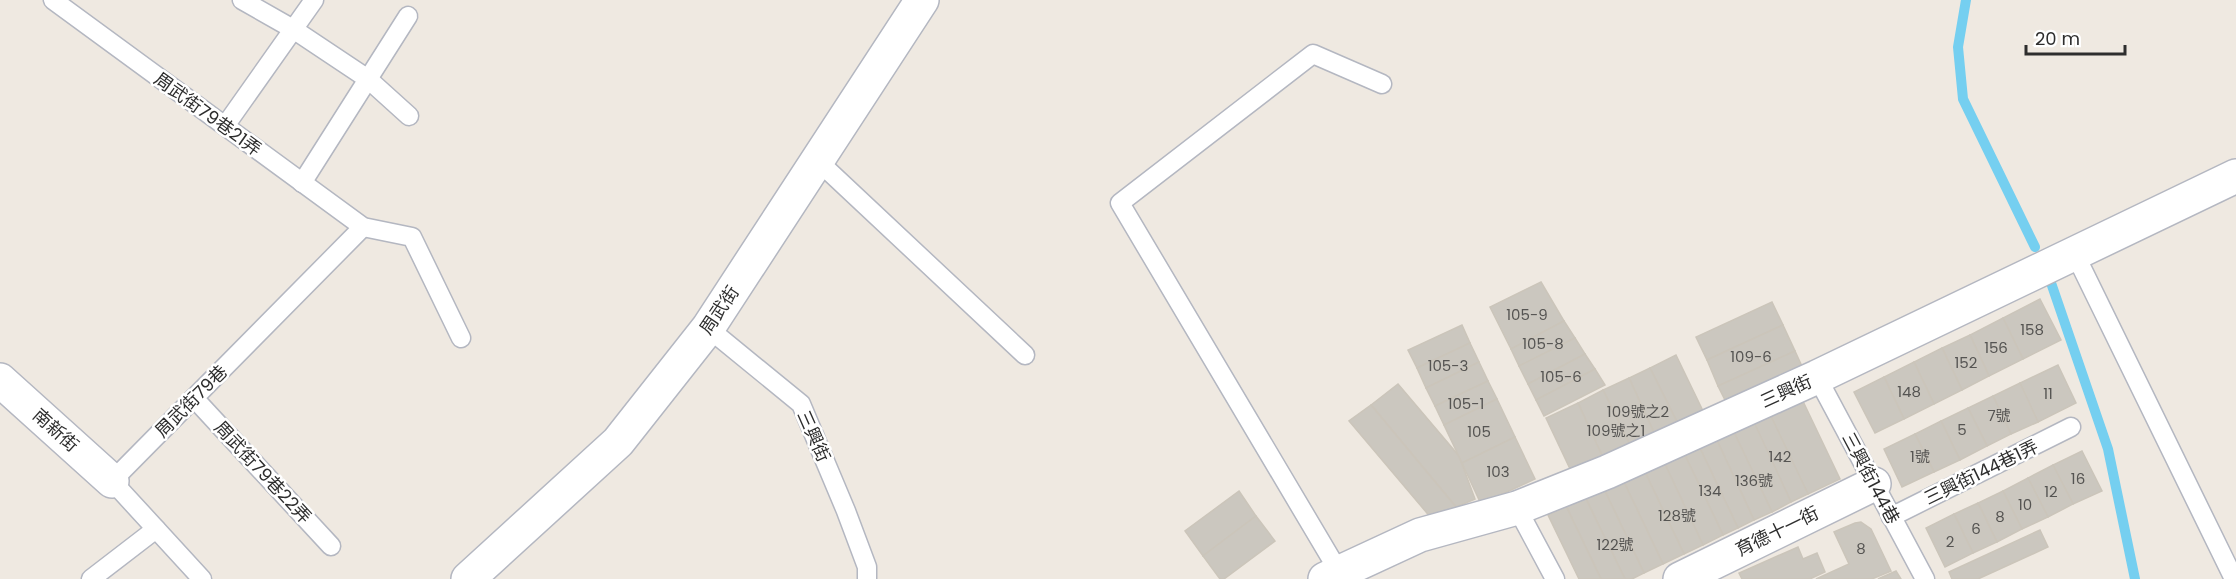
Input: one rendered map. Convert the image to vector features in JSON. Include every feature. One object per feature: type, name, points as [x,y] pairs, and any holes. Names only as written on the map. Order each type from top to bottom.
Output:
[{"type":"street","name":"周武街","points":[[468,579],[618,441],[708,328],[922,0]]},
{"type":"street","name":"三興街","points":[[1332,575],[1420,535],[1517,508],[1607,472],[1817,377],[2236,176]]},
{"type":"street","name":"南新街","points":[[0,380],[112,481]]},
{"type":"street","name":"育德十一街","points":[[1680,579],[1874,484]]},
{"type":"lane","name":"周武街79巷21弄","points":[[53,0],[363,228]]},
{"type":"lane","points":[[243,0],[293,29],[368,79],[409,116]]},
{"type":"lane","points":[[225,126],[314,0]]},
{"type":"lane","points":[[302,183],[408,16]]},
{"type":"lane","points":[[1332,575],[1120,203],[1313,54],[1382,84]]},
{"type":"lane","points":[[817,160],[1025,355]]},
{"type":"lane","points":[[363,228],[412,237],[461,338]]},
{"type":"lane","name":"周武街79巷","points":[[112,481],[363,228]]},
{"type":"lane","points":[[2074,252],[2234,579]]},
{"type":"lane","name":"三興街","points":[[708,328],[801,404],[846,511],[867,567],[867,579]]},
{"type":"lane","name":"三興街144巷","points":[[1817,377],[1925,579]]},
{"type":"lane","name":"周武街79巷22弄","points":[[194,398],[331,546]]},
{"type":"lane","name":"三興街144巷1弄","points":[[1891,517],[2071,427]]},
{"type":"lane","points":[[112,481],[202,579]]},
{"type":"lane","points":[[1517,508],[1555,579]]},
{"type":"lane","points":[[91,579],[156,530]]},
{"type":"building","points":[[1541,282],[1564,321],[1511,349],[1490,307]]},
{"type":"building","points":[[2040,299],[2061,340],[2023,359],[2003,318]]},
{"type":"building","points":[[1772,302],[1783,325],[1707,360],[1696,337]]},
{"type":"building","points":[[2003,318],[2023,359],[1989,376],[1970,335]]},
{"type":"building","points":[[1564,321],[1575,338],[1519,366],[1511,349]]},
{"type":"building","points":[[1462,325],[1470,343],[1417,368],[1408,350]]},
{"type":"building","points":[[1783,325],[1795,351],[1718,386],[1707,360]]},
{"type":"building","points":[[1970,335],[1989,376],[1962,390],[1942,348]]},
{"type":"building","points":[[1575,338],[1585,354],[1528,384],[1519,366]]},
{"type":"building","points":[[1470,343],[1479,362],[1426,388],[1417,368]]},
{"type":"building","points":[[1942,348],[1962,390],[1934,404],[1914,362]]},
{"type":"building","points":[[1795,351],[1805,373],[1729,408],[1718,386]]},
{"type":"building","points":[[1585,354],[1595,369],[1536,400],[1528,384]]},
{"type":"building","points":[[1676,355],[1705,415],[1679,426],[1650,368]]},
{"type":"building","points":[[1479,362],[1488,381],[1435,406],[1426,388]]},
{"type":"building","points":[[1914,362],[1934,404],[1904,419],[1884,377]]},
{"type":"building","points":[[2058,365],[2076,403],[2038,422],[2020,383]]},
{"type":"building","points":[[1650,368],[1679,426],[1656,437],[1629,378]]},
{"type":"building","points":[[1595,369],[1605,385],[1544,416],[1536,400]]},
{"type":"building","points":[[1884,377],[1904,419],[1875,433],[1854,392]]},
{"type":"building","points":[[1629,378],[1656,437],[1631,447],[1603,390]]},
{"type":"building","points":[[1488,381],[1497,399],[1444,425],[1435,406]]},
{"type":"building","points":[[2020,383],[2038,422],[2011,434],[1993,396]]},
{"type":"building","points":[[1398,384],[1459,456],[1475,499],[1456,507],[1371,405]]},
{"type":"building","points":[[1603,390],[1631,447],[1604,460],[1578,403]]},
{"type":"building","points":[[1800,395],[1840,479],[1808,494],[1768,410]]},
{"type":"building","points":[[1993,396],[2011,434],[1987,446],[1968,408]]},
{"type":"building","points":[[1497,399],[1515,437],[1462,463],[1444,425]]},
{"type":"building","points":[[1578,403],[1604,460],[1572,473],[1546,418]]},
{"type":"building","points":[[1371,405],[1456,507],[1432,519],[1349,421]]},
{"type":"building","points":[[1968,408],[1987,446],[1960,460],[1941,421]]},
{"type":"building","points":[[1768,410],[1808,494],[1791,502],[1752,418]]},
{"type":"building","points":[[1752,418],[1791,502],[1772,512],[1732,428]]},
{"type":"building","points":[[1941,421],[1960,460],[1934,472],[1915,434]]},
{"type":"building","points":[[1732,428],[1772,512],[1754,520],[1715,436]]},
{"type":"building","points":[[1915,434],[1934,472],[1902,487],[1884,449]]},
{"type":"building","points":[[1715,436],[1754,520],[1738,528],[1698,444]]},
{"type":"building","points":[[1515,437],[1535,479],[1481,504],[1462,463]]},
{"type":"building","points":[[1698,444],[1738,528],[1723,535],[1683,451]]},
{"type":"building","points":[[1683,451],[1723,535],[1703,545],[1663,460]]},
{"type":"building","points":[[2082,451],[2102,491],[2073,504],[2053,465]]},
{"type":"building","points":[[1663,460],[1703,545],[1684,554],[1644,470]]},
{"type":"building","points":[[2053,465],[2073,504],[2048,517],[2028,478]]},
{"type":"building","points":[[1644,470],[1684,554],[1663,564],[1623,480]]},
{"type":"building","points":[[2028,478],[2048,517],[2022,529],[2003,491]]},
{"type":"building","points":[[1623,480],[1663,564],[1644,573],[1604,489]]},
{"type":"building","points":[[1604,489],[1644,573],[1632,579],[1625,579],[1585,497]]},
{"type":"building","points":[[1239,491],[1256,516],[1203,556],[1185,531]]},
{"type":"building","points":[[2003,491],[2022,529],[1997,542],[1978,503]]},
{"type":"building","points":[[1585,497],[1625,579],[1601,579],[1566,506]]},
{"type":"building","points":[[1978,503],[1997,542],[1973,553],[1954,514]]},
{"type":"building","points":[[1566,506],[1601,579],[1579,579],[1548,515]]},
{"type":"building","points":[[1954,514],[1973,553],[1945,567],[1926,528]]},
{"type":"building","points":[[1256,516],[1275,541],[1224,579],[1220,579],[1203,556]]},
{"type":"building","points":[[1861,522],[1871,529],[1891,571],[1872,579],[1816,579],[1849,564],[1834,532]]},
{"type":"building","points":[[2040,530],[2048,547],[1978,579],[1952,579],[1949,572]]},
{"type":"building","points":[[1798,547],[1803,559],[1817,553],[1825,572],[1810,579],[1742,579],[1739,573]]},
{"type":"building","points":[[1896,571],[1901,579],[1878,579]]},
{"type":"waterway","points":[[1966,0],[1958,47],[1963,99],[2035,247]]},
{"type":"waterway","points":[[2048,274],[2108,449],[2135,579]]}]
